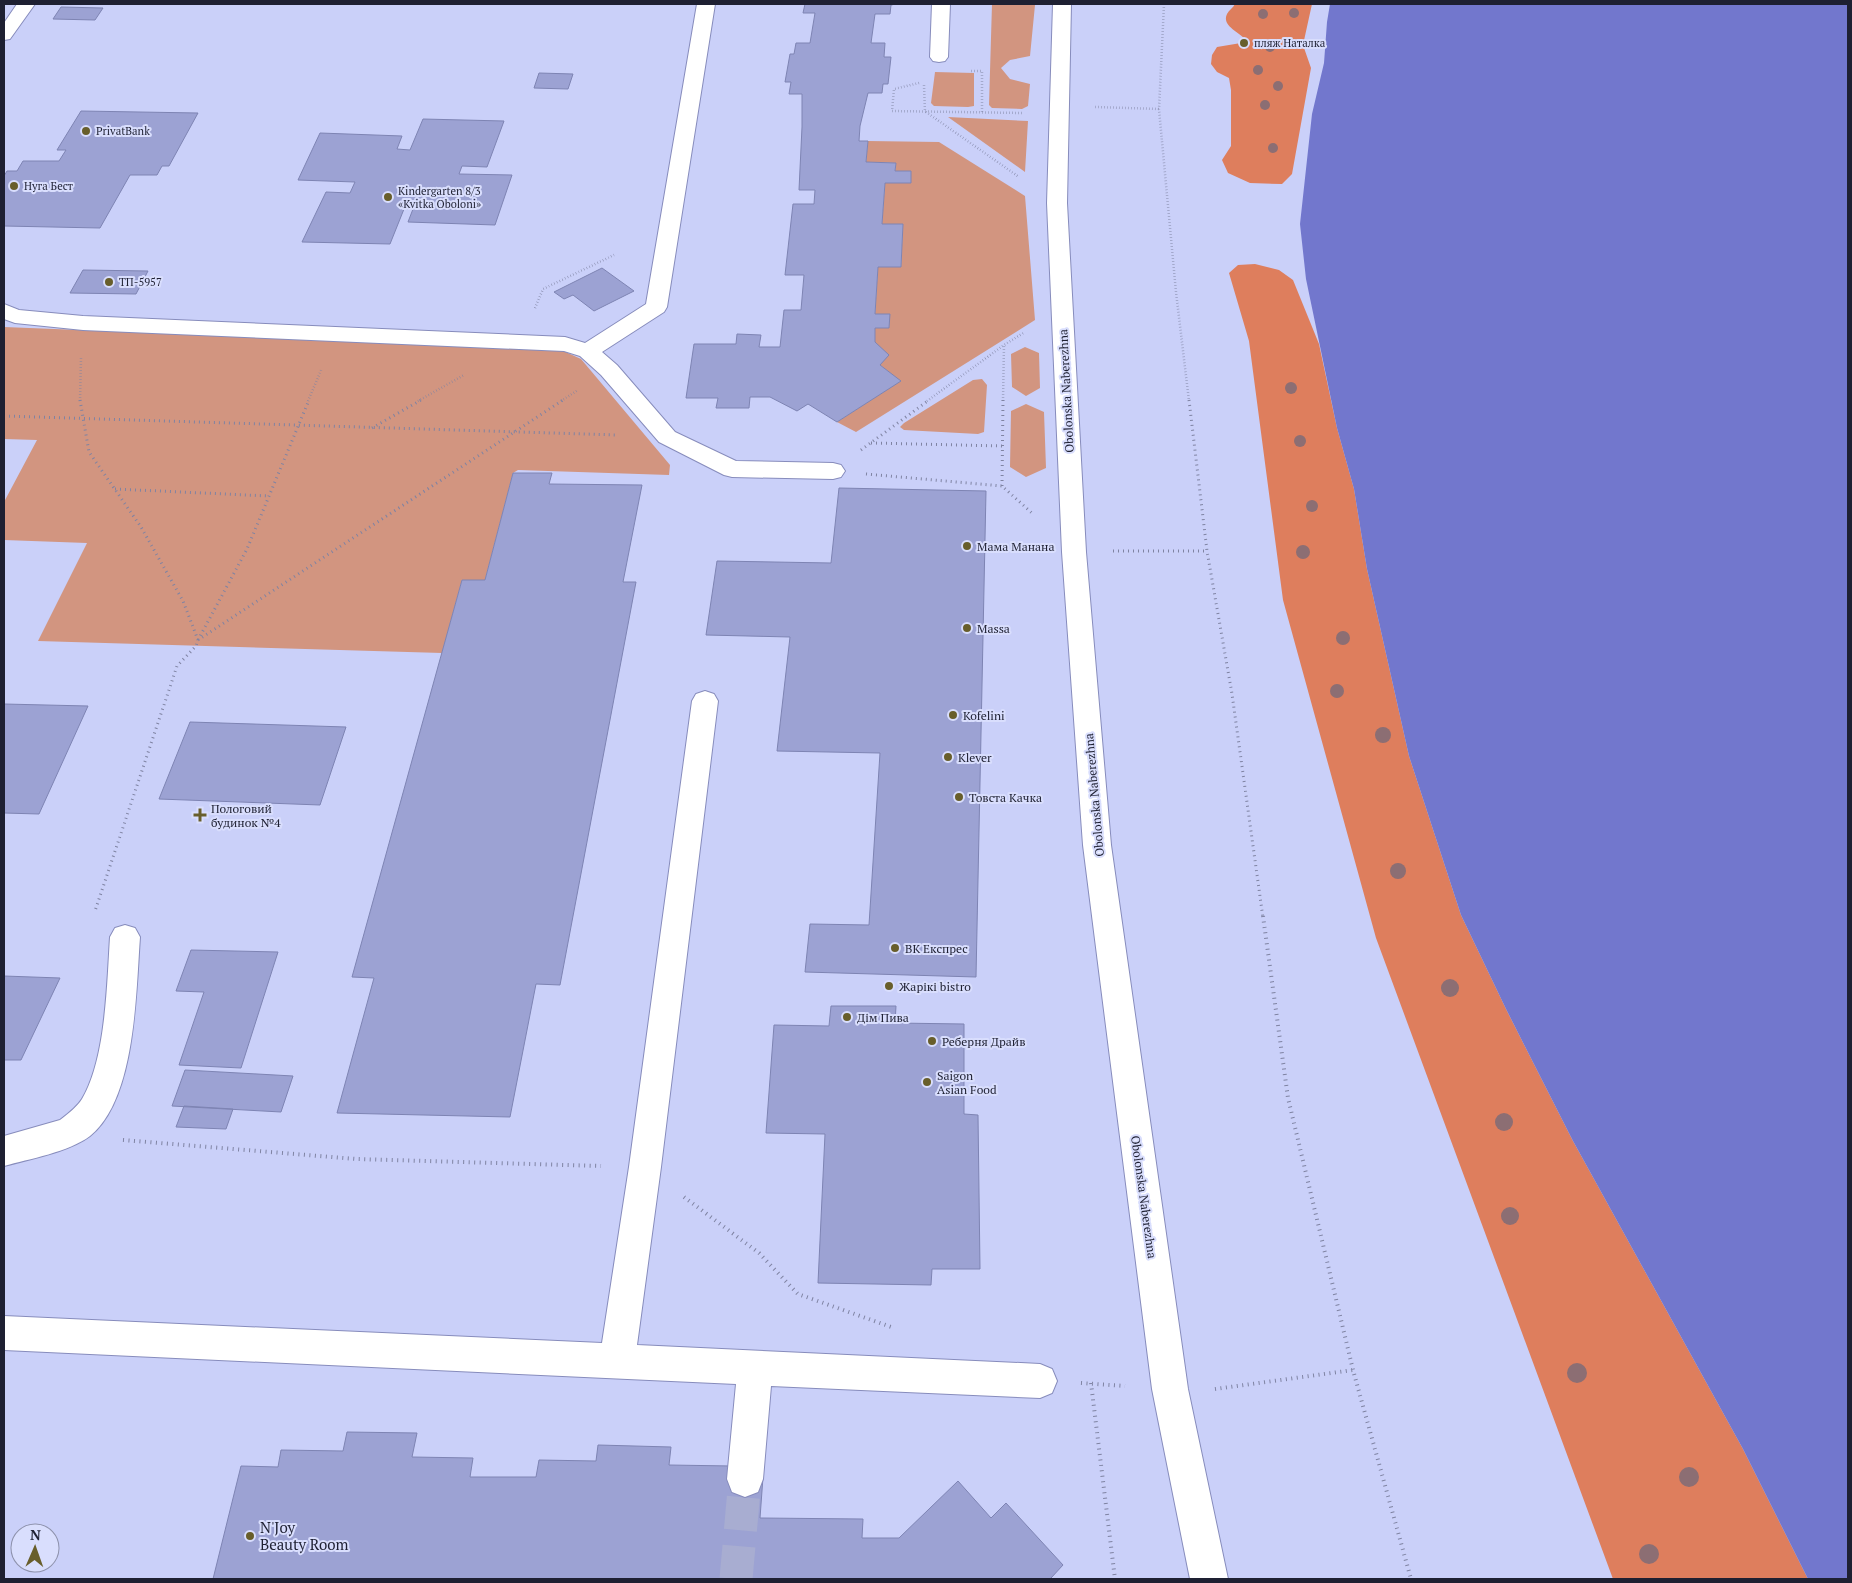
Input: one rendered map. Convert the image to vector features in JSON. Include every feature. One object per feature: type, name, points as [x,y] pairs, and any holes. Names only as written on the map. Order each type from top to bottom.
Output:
[{"type":"street","points":[[4,35],[26,4]]},
{"type":"street","points":[[588,351],[656,307],[706,4]]},
{"type":"street","points":[[938,57],[941,4]]},
{"type":"street","name":"Obolonska Naberezhna","points":[[1062,4],[1057,202],[1074,552],[1097,845],[1170,1389],[1209,1579]]},
{"type":"street","points":[[4,311],[15,316],[83,323],[556,344],[588,351],[609,370],[667,437],[732,470],[833,471]]},
{"type":"street","points":[[617,1362],[645,1167],[705,701]]},
{"type":"street","points":[[4,1151],[49,1138],[79,1126],[93,1113],[111,1063],[117,1038],[124,937]]},
{"type":"street","points":[[4,1333],[1040,1381]]},
{"type":"street","points":[[745,1479],[754,1368]]},
{"type":"path","points":[[1164,4],[1160,109],[1176,292],[1207,551],[1232,694],[1288,1098],[1353,1370],[1411,1579]]},
{"type":"path","points":[[924,82],[894,89],[892,111],[1035,113],[1058,106],[1160,109]]},
{"type":"path","points":[[926,112],[1057,202]]},
{"type":"path","points":[[533,314],[544,289],[614,255]]},
{"type":"path","points":[[833,471],[1004,345],[1062,309]]},
{"type":"path","points":[[83,323],[79,395],[89,452],[141,527],[183,601],[198,640]]},
{"type":"path","points":[[196,646],[247,549],[336,333]]},
{"type":"path","points":[[1002,486],[1004,345]]},
{"type":"path","points":[[198,640],[609,370]]},
{"type":"path","points":[[372,428],[464,375]]},
{"type":"path","points":[[4,416],[667,437]]},
{"type":"path","points":[[871,443],[1003,446]]},
{"type":"path","points":[[833,471],[1002,486],[1074,552]]},
{"type":"path","points":[[114,489],[269,496]]},
{"type":"path","points":[[1111,551],[1207,551]]},
{"type":"path","points":[[267,1151],[356,1159],[645,1167],[758,1253],[798,1294],[901,1331]]},
{"type":"path","points":[[1212,1390],[1353,1370]]},
{"type":"path","points":[[1040,1381],[1170,1389]]},
{"type":"path","points":[[1091,1383],[1115,1579]]},
{"type":"shaded area","points":[[992,4],[1035,5],[1030,56],[1010,60],[1001,68],[1010,79],[1030,84],[1028,106],[1022,109],[992,108],[989,105]]},
{"type":"shaded area","points":[[1235,4],[1312,4],[1303,45],[1311,68],[1292,174],[1282,184],[1250,183],[1228,173],[1222,160],[1231,146],[1231,90],[1229,78],[1217,72],[1211,64],[1212,55],[1217,47],[1241,43],[1246,40],[1232,29],[1227,22],[1227,14]]},
{"type":"shaded area","points":[[935,72],[974,73],[974,106],[934,106],[931,103]]},
{"type":"shaded area","points":[[948,117],[1028,121],[1025,172]]},
{"type":"shaded area","points":[[868,141],[939,142],[1025,196],[1035,320],[856,432],[837,422],[900,381],[880,365],[875,342],[875,328],[889,328],[889,314],[875,314],[878,267],[901,267],[903,224],[882,224],[885,183],[911,183],[911,171],[895,171],[896,163],[866,162]]},
{"type":"shaded area","points":[[1255,264],[1279,270],[1293,280],[1319,344],[1337,428],[1354,489],[1367,569],[1409,756],[1461,915],[1573,1141],[1743,1449],[1808,1579],[1613,1579],[1376,938],[1283,600],[1249,341],[1229,273],[1238,265]]},
{"type":"shaded area","points":[[4,327],[559,349],[581,359],[670,465],[669,475],[518,470],[513,473],[485,580],[462,580],[442,653],[38,641],[87,543],[4,540],[4,502],[37,440],[4,439]]},
{"type":"shaded area","points":[[1025,347],[1039,353],[1040,388],[1026,396],[1012,387],[1011,354]]},
{"type":"shaded area","points":[[982,379],[987,385],[984,432],[978,434],[904,430],[900,427],[973,380]]},
{"type":"shaded area","points":[[1026,404],[1044,412],[1046,468],[1026,477],[1010,467],[1011,411]]},
{"type":"water","points":[[1330,4],[1848,4],[1848,1579],[1808,1579],[1743,1449],[1573,1141],[1461,915],[1409,756],[1367,569],[1354,489],[1337,428],[1306,279],[1300,224],[1312,114],[1324,63]]},
{"type":"building","points":[[805,4],[896,4],[891,5],[890,14],[875,14],[871,43],[885,43],[884,57],[891,57],[888,84],[883,84],[882,93],[868,93],[860,126],[859,141],[868,141],[866,162],[896,163],[895,171],[911,171],[911,183],[885,183],[882,224],[903,224],[901,267],[878,267],[875,314],[890,314],[889,328],[875,328],[875,342],[889,355],[880,365],[901,381],[837,422],[808,404],[797,411],[770,397],[750,397],[749,408],[716,408],[718,398],[686,398],[694,344],[736,344],[737,334],[761,335],[759,347],[780,347],[784,310],[801,310],[804,275],[785,275],[793,204],[814,204],[815,190],[799,190],[802,94],[789,94],[791,82],[785,82],[790,54],[794,54],[796,43],[810,43],[815,13],[803,13]]},
{"type":"building","points":[[61,7],[103,8],[95,20],[53,19]]},
{"type":"building","points":[[539,73],[573,74],[568,89],[534,88]]},
{"type":"building","points":[[81,111],[198,113],[169,166],[162,166],[157,175],[130,175],[100,228],[4,226],[4,176],[7,171],[17,171],[23,161],[59,161],[66,150],[57,150]]},
{"type":"building","points":[[423,119],[504,121],[487,167],[462,166],[459,174],[512,175],[495,225],[408,222],[413,209],[404,209],[390,244],[302,242],[326,192],[350,193],[355,182],[298,180],[320,133],[402,136],[397,149],[410,150]]},
{"type":"building","points":[[602,268],[634,291],[594,311],[573,295],[564,299],[554,292]]},
{"type":"building","name":"ТП-5957","points":[[83,270],[148,271],[136,294],[70,293]]},
{"type":"building","points":[[513,473],[552,473],[549,484],[642,485],[623,582],[636,582],[560,985],[536,984],[510,1117],[337,1113],[374,978],[352,977],[462,580],[485,580]]},
{"type":"building","points":[[839,488],[986,491],[976,977],[805,972],[810,924],[869,925],[880,753],[777,751],[790,637],[706,635],[717,561],[831,563]]},
{"type":"building","points":[[4,704],[88,706],[39,814],[4,813]]},
{"type":"building","points":[[190,722],[346,727],[320,805],[159,799]]},
{"type":"building","points":[[191,950],[278,952],[241,1068],[179,1065],[204,992],[176,991]]},
{"type":"building","points":[[4,976],[60,978],[21,1060],[4,1060]]},
{"type":"building","points":[[831,1006],[896,1006],[895,1023],[964,1024],[964,1114],[978,1115],[980,1269],[932,1269],[931,1285],[818,1283],[825,1134],[766,1133],[774,1025],[829,1026]]},
{"type":"building","points":[[185,1070],[293,1076],[281,1112],[172,1106]]},
{"type":"building","points":[[184,1106],[233,1109],[226,1129],[176,1127]]},
{"type":"building","points":[[347,1432],[417,1433],[412,1457],[473,1458],[470,1477],[536,1477],[539,1460],[596,1461],[598,1445],[671,1447],[669,1465],[732,1466],[763,1477],[760,1518],[863,1519],[862,1538],[899,1538],[958,1481],[991,1518],[1006,1503],[1063,1565],[1051,1578],[1053,1579],[213,1579],[241,1466],[278,1467],[281,1450],[343,1451]]},
{"type":"tunnel","points":[[736,1579],[745,1479]]},
{"type":"place","name":"пляж Наталка","points":[[1244,43]]},
{"type":"place","name":"PrivatBank","points":[[86,131]]},
{"type":"place","name":"Нуга Бест","points":[[14,186]]},
{"type":"place","name":"Kindergarten 8/3 «Kvitka Oboloni»","points":[[388,197]]},
{"type":"place","name":"ТП-5957","points":[[109,282]]},
{"type":"place","name":"Мама Манана","points":[[967,546]]},
{"type":"place","name":"Massa","points":[[967,628]]},
{"type":"place","name":"Kofelini","points":[[953,715]]},
{"type":"place","name":"Klever","points":[[948,757]]},
{"type":"place","name":"Товста Качка","points":[[959,797]]},
{"type":"place","name":"Пологовий будинок №4","points":[[200,815]]},
{"type":"place","name":"ВК Експрес","points":[[895,948]]},
{"type":"place","name":"Жарікі bistro","points":[[889,986]]},
{"type":"place","name":"Дім Пива","points":[[847,1017]]},
{"type":"place","name":"Реберня Драйв","points":[[932,1041]]},
{"type":"place","name":"Saigon Asian Food","points":[[927,1082]]},
{"type":"place","name":"N'Joy Beauty Room","points":[[250,1536]]}]
